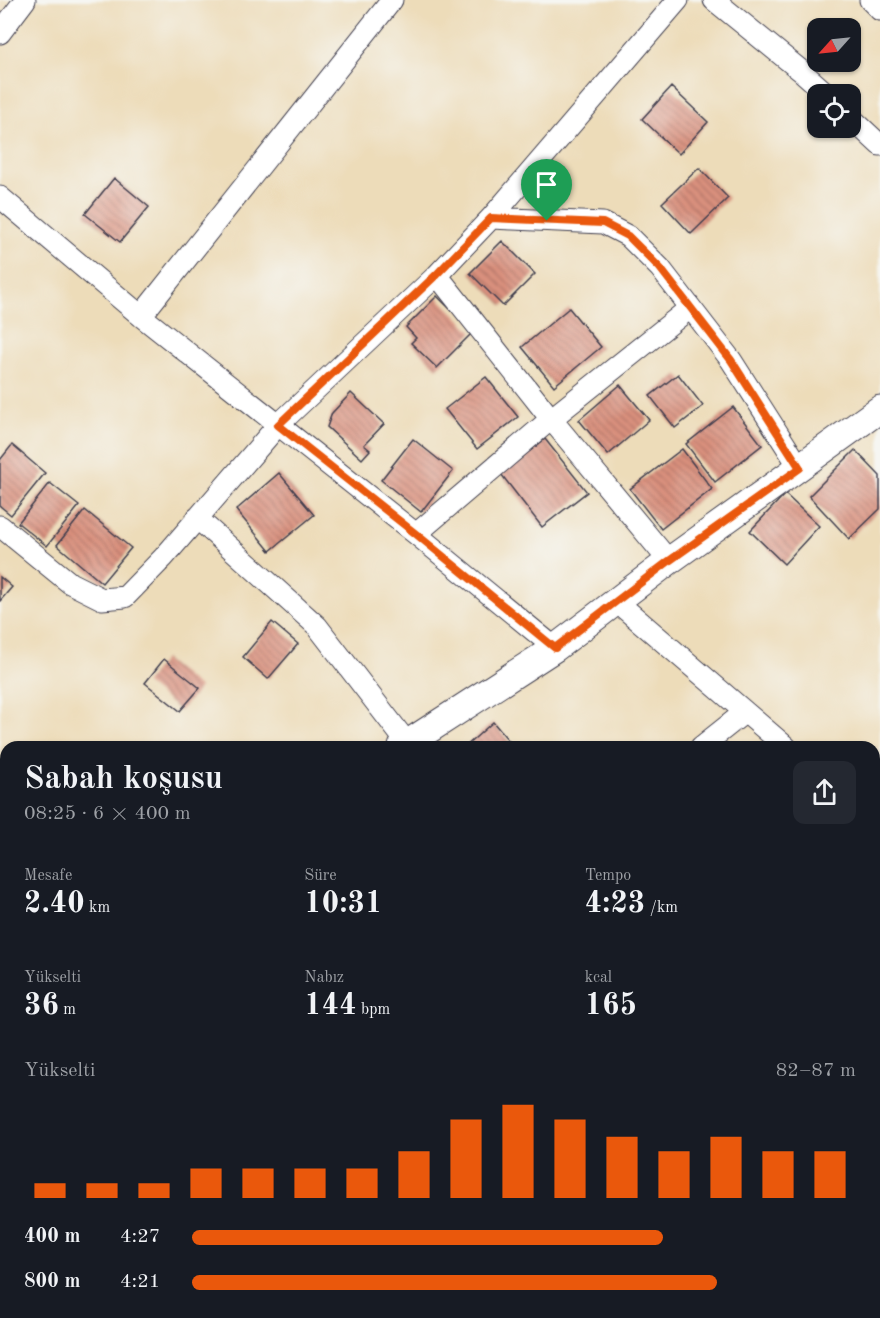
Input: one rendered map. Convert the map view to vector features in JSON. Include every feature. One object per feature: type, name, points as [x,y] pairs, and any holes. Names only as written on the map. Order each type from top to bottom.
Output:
[{"type":"street","points":[[0,33],[25,0]]},
{"type":"street","points":[[141,316],[392,0]]},
{"type":"street","points":[[0,526],[70,583],[102,599],[125,597],[278,425],[436,275],[491,218],[678,0]]},
{"type":"street","points":[[714,0],[815,84]]},
{"type":"street","points":[[870,0],[880,10]]},
{"type":"street","points":[[861,127],[880,145]]},
{"type":"street","points":[[0,197],[141,316],[416,534],[555,648]]},
{"type":"street","points":[[491,218],[603,223],[628,236],[660,268],[731,360],[800,468]]},
{"type":"street","points":[[436,275],[669,561]]},
{"type":"street","points":[[416,534],[551,419],[690,308]]},
{"type":"street","points":[[411,741],[555,648],[669,561],[880,409]]},
{"type":"street","points":[[197,518],[317,626],[402,741]]},
{"type":"street","points":[[617,602],[779,741]]},
{"type":"street","points":[[709,741],[745,712]]},
{"type":"building","points":[[671,87],[708,122],[679,154],[642,119]]},
{"type":"building","points":[[699,168],[728,198],[691,234],[662,203]]},
{"type":"building","points":[[114,178],[149,207],[120,242],[85,214]]},
{"type":"building","points":[[502,241],[535,274],[503,306],[470,273]]},
{"type":"building","points":[[437,296],[473,332],[437,368],[411,343],[416,338],[406,327]]},
{"type":"building","points":[[569,308],[601,347],[554,386],[522,347]]},
{"type":"building","points":[[678,374],[703,406],[675,428],[650,396]]},
{"type":"building","points":[[486,377],[518,417],[477,449],[445,409]]},
{"type":"building","points":[[620,385],[649,420],[608,455],[579,420]]},
{"type":"building","points":[[351,393],[384,424],[364,445],[370,450],[362,459],[327,427],[332,413]]},
{"type":"building","points":[[733,407],[762,445],[715,482],[686,444]]},
{"type":"building","points":[[413,439],[453,471],[421,512],[381,480]]},
{"type":"building","points":[[545,439],[587,492],[542,527],[501,474]]},
{"type":"building","points":[[12,445],[45,473],[11,515],[0,506],[0,460]]},
{"type":"building","points":[[682,449],[712,489],[661,529],[630,489]]},
{"type":"building","points":[[855,450],[880,476],[880,509],[849,539],[809,496]]},
{"type":"building","points":[[279,473],[314,515],[270,551],[236,510]]},
{"type":"building","points":[[50,483],[79,506],[47,546],[18,523]]},
{"type":"building","points":[[785,494],[819,526],[784,564],[750,531]]},
{"type":"building","points":[[85,510],[131,548],[102,583],[57,545]]},
{"type":"building","points":[[0,577],[12,587],[0,601]]},
{"type":"building","points":[[272,622],[298,644],[268,679],[243,657]]},
{"type":"building","points":[[164,659],[200,688],[180,711],[145,683]]},
{"type":"building","points":[[493,722],[509,741],[472,741]]},
{"type":"route","points":[[491,218],[547,221],[603,223],[628,236],[660,268],[731,360],[800,468],[669,561],[555,648],[278,425],[436,275],[491,218]]}]
